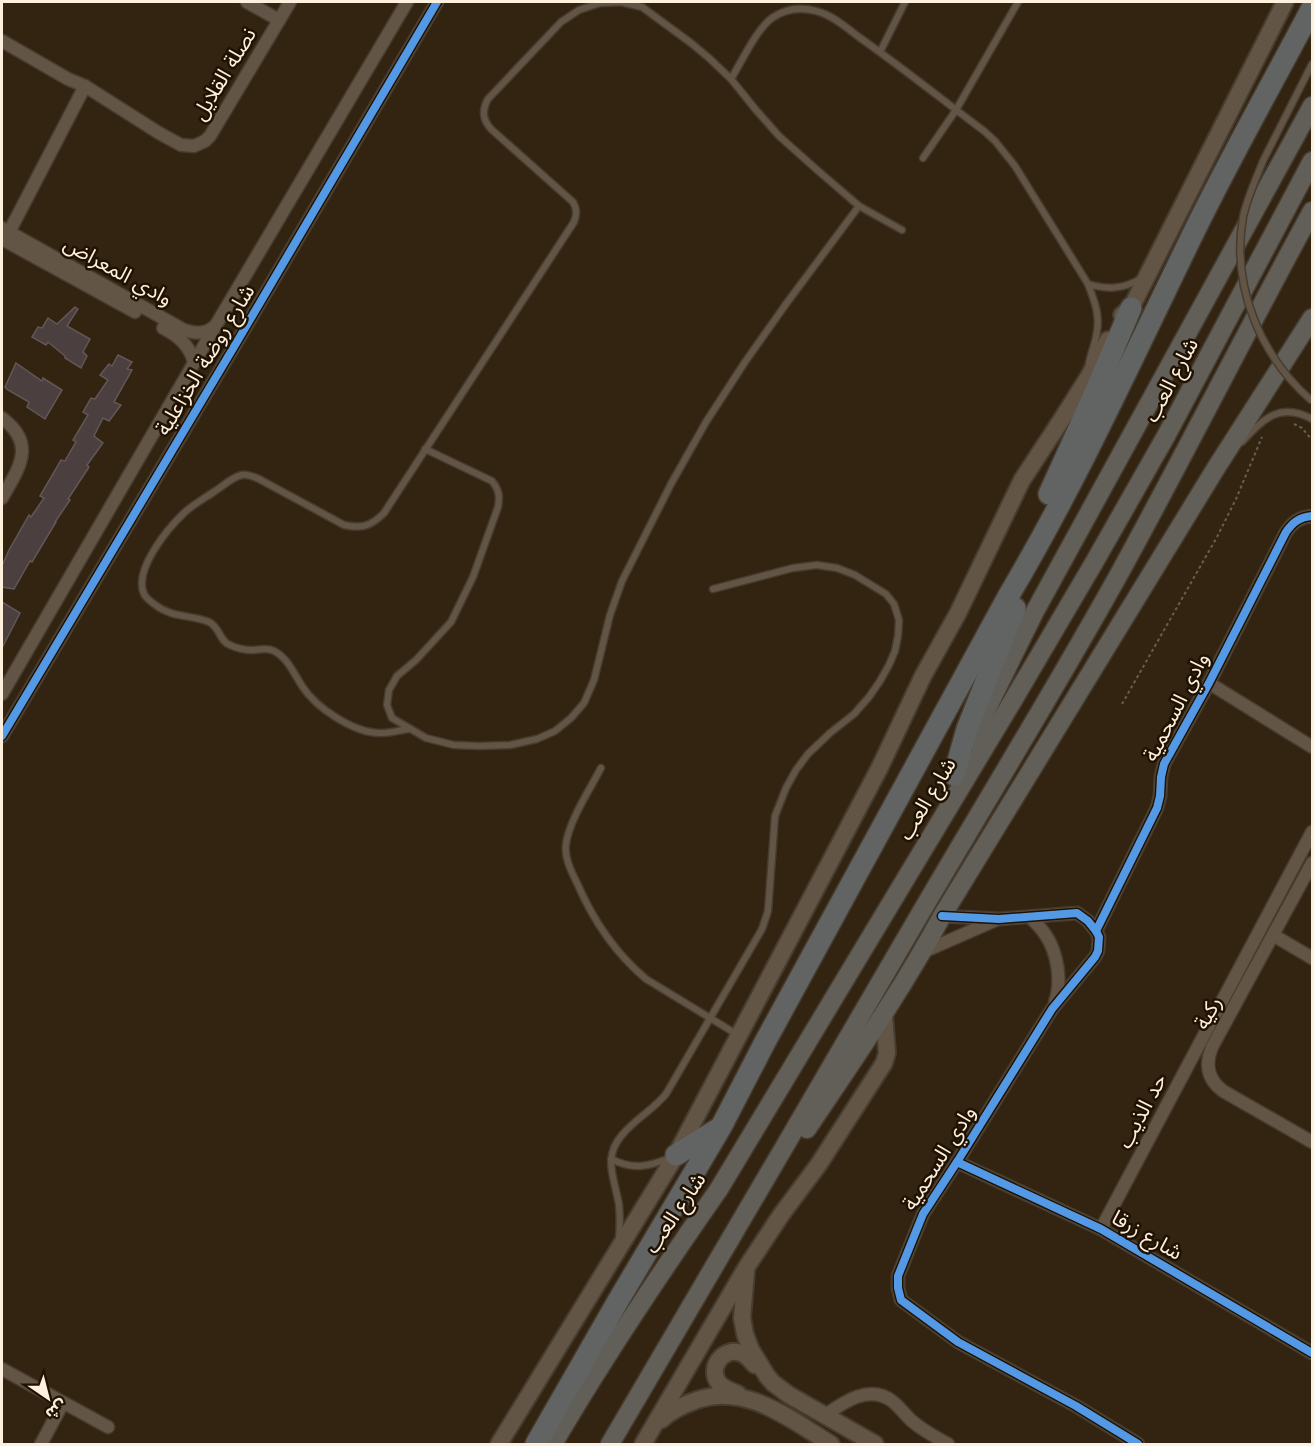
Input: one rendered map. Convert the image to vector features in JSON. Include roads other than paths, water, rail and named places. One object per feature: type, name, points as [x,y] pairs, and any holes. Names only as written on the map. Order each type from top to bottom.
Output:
[{"type":"highway","points":[[536,1444],[721,1127],[765,1042],[1009,596],[1036,551],[1132,362],[1190,240],[1312,8]]},
{"type":"highway","points":[[1009,596],[1024,549],[1131,308]]},
{"type":"highway","points":[[954,775],[967,729],[1036,551]]},
{"type":"highway","points":[[676,1155],[721,1127]]},
{"type":"main road","points":[[500,1444],[676,1155],[880,767],[923,676],[958,613],[1022,480],[1089,376],[1117,322],[1131,308],[1285,2]]},
{"type":"main road","points":[[939,823],[954,775],[1034,614],[1312,106]]},
{"type":"main road","name":"شارع العب","points":[[553,1444],[613,1345],[719,1189],[1012,702],[1166,436],[1312,161]]},
{"type":"main road","points":[[610,1444],[720,1260],[1113,585],[1312,211]]},
{"type":"main road","points":[[1267,295],[1312,234]]},
{"type":"main road","points":[[720,1260],[923,952],[942,916],[1216,468],[1312,318]]},
{"type":"main road","points":[[643,1444],[746,1268],[781,1215],[819,1164],[884,1063],[887,1045],[884,1014]]},
{"type":"main road","points":[[746,1268],[742,1318],[745,1334],[751,1350],[767,1376]]},
{"type":"main road","points":[[831,1444],[775,1410],[723,1387],[717,1381],[715,1374],[718,1360],[731,1352],[739,1352],[789,1395],[875,1444]]},
{"type":"main road","points":[[654,1427],[669,1412],[703,1398],[729,1396],[747,1398]]},
{"type":"main road","points":[[558,1444],[571,1413]]},
{"type":"street","points":[[247,2],[279,20]]},
{"type":"street","name":"نصلة القلايل","points":[[2,41],[85,87],[159,133],[181,144],[194,146],[210,136],[290,2]]},
{"type":"street","name":"شارع روضة الخزاعلية","points":[[2,694],[407,2]]},
{"type":"street","name":"شارع روضة الخزاعلية","points":[[2,736],[437,2]]},
{"type":"street","points":[[4,235],[85,87]]},
{"type":"street","name":"وادي المعراض","points":[[4,235],[191,333],[205,333],[216,325]]},
{"type":"street","name":"وادي المعراض","points":[[4,235],[173,333],[190,350],[194,363]]},
{"type":"street","points":[[2,418],[16,432],[21,442],[22,452],[18,471],[2,498]]},
{"type":"street","name":"وادي السحمية","points":[[1138,1444],[1076,1406],[958,1342],[901,1300],[898,1276],[923,1214],[1052,1009],[1095,957],[1099,944],[1096,931],[1157,808],[1164,764],[1209,683],[1287,532],[1297,520],[1312,516]]},
{"type":"street","points":[[1209,683],[1312,747]]},
{"type":"street","name":"حد الذيب","points":[[1101,1228],[1223,1014],[1312,832]]},
{"type":"street","name":"ركية","points":[[1312,863],[1273,935],[1223,1014],[1207,1063],[1211,1079],[1216,1086],[1312,1142]]},
{"type":"street","points":[[942,916],[999,918],[1077,913],[1096,931]]},
{"type":"street","name":"وادي السحمية","points":[[1030,916],[1046,935],[1054,953],[1059,992],[1052,1009]]},
{"type":"street","points":[[923,952],[999,918]]},
{"type":"street","points":[[1273,935],[1312,958]]},
{"type":"street","name":"شارع زرقا","points":[[957,1162],[1101,1228],[1312,1353]]},
{"type":"street","points":[[2,1370],[108,1427]]},
{"type":"street","points":[[824,1416],[853,1397],[876,1394],[894,1402],[919,1427],[948,1444]]},
{"type":"street","points":[[41,1444],[63,1403]]},
{"type":"lane","points":[[409,729],[380,733],[357,728],[340,720],[313,700],[290,666],[278,654],[268,649],[251,650],[228,644],[224,642],[218,629],[212,623],[158,608],[144,594],[142,582],[148,561],[159,543],[186,511],[201,499],[243,474],[250,475],[344,525],[366,526],[376,521],[384,513],[577,215],[573,202],[485,123],[483,115],[488,99],[561,22],[579,10],[600,3],[621,2],[642,7],[691,43],[731,78],[779,136],[859,206],[902,230]]},
{"type":"lane","points":[[880,52],[905,2]]},
{"type":"lane","points":[[923,158],[956,110],[1018,2]]},
{"type":"lane","points":[[731,78],[762,28],[773,17],[803,8],[819,11],[833,18],[880,52],[984,131],[995,141],[1018,171],[1088,285],[1095,301],[1098,331],[1090,356],[1089,376]]},
{"type":"lane","points":[[1312,64],[1263,161],[1251,190],[1243,216],[1240,251],[1241,272],[1246,295],[1258,332],[1298,387],[1312,401]]},
{"type":"lane","points":[[425,449],[492,481],[498,489],[500,498],[473,577],[452,622],[416,660],[397,676],[389,690],[387,705],[392,718],[426,738],[454,745],[510,745],[537,739],[555,731],[584,703],[594,680],[610,615],[622,581],[671,484],[706,422],[745,362],[859,206]]},
{"type":"lane","points":[[1088,285],[1099,288],[1121,287],[1131,284],[1149,272]]},
{"type":"lane","points":[[1216,468],[1261,422],[1270,416],[1281,412],[1291,412],[1312,419]]},
{"type":"lane","points":[[618,1247],[620,1220],[610,1159],[612,1151],[620,1137],[653,1109],[666,1094],[762,929],[768,911],[775,816],[786,788],[808,754],[854,714],[869,697],[889,665],[898,636],[899,620],[894,604],[886,594],[855,575],[837,568],[818,566],[794,568],[713,589]]},
{"type":"lane","points":[[601,768],[570,829],[566,845],[567,859],[583,897],[611,944],[633,969],[646,980],[738,1036]]},
{"type":"lane","points":[[610,1159],[628,1166],[646,1166],[676,1155]]}]
